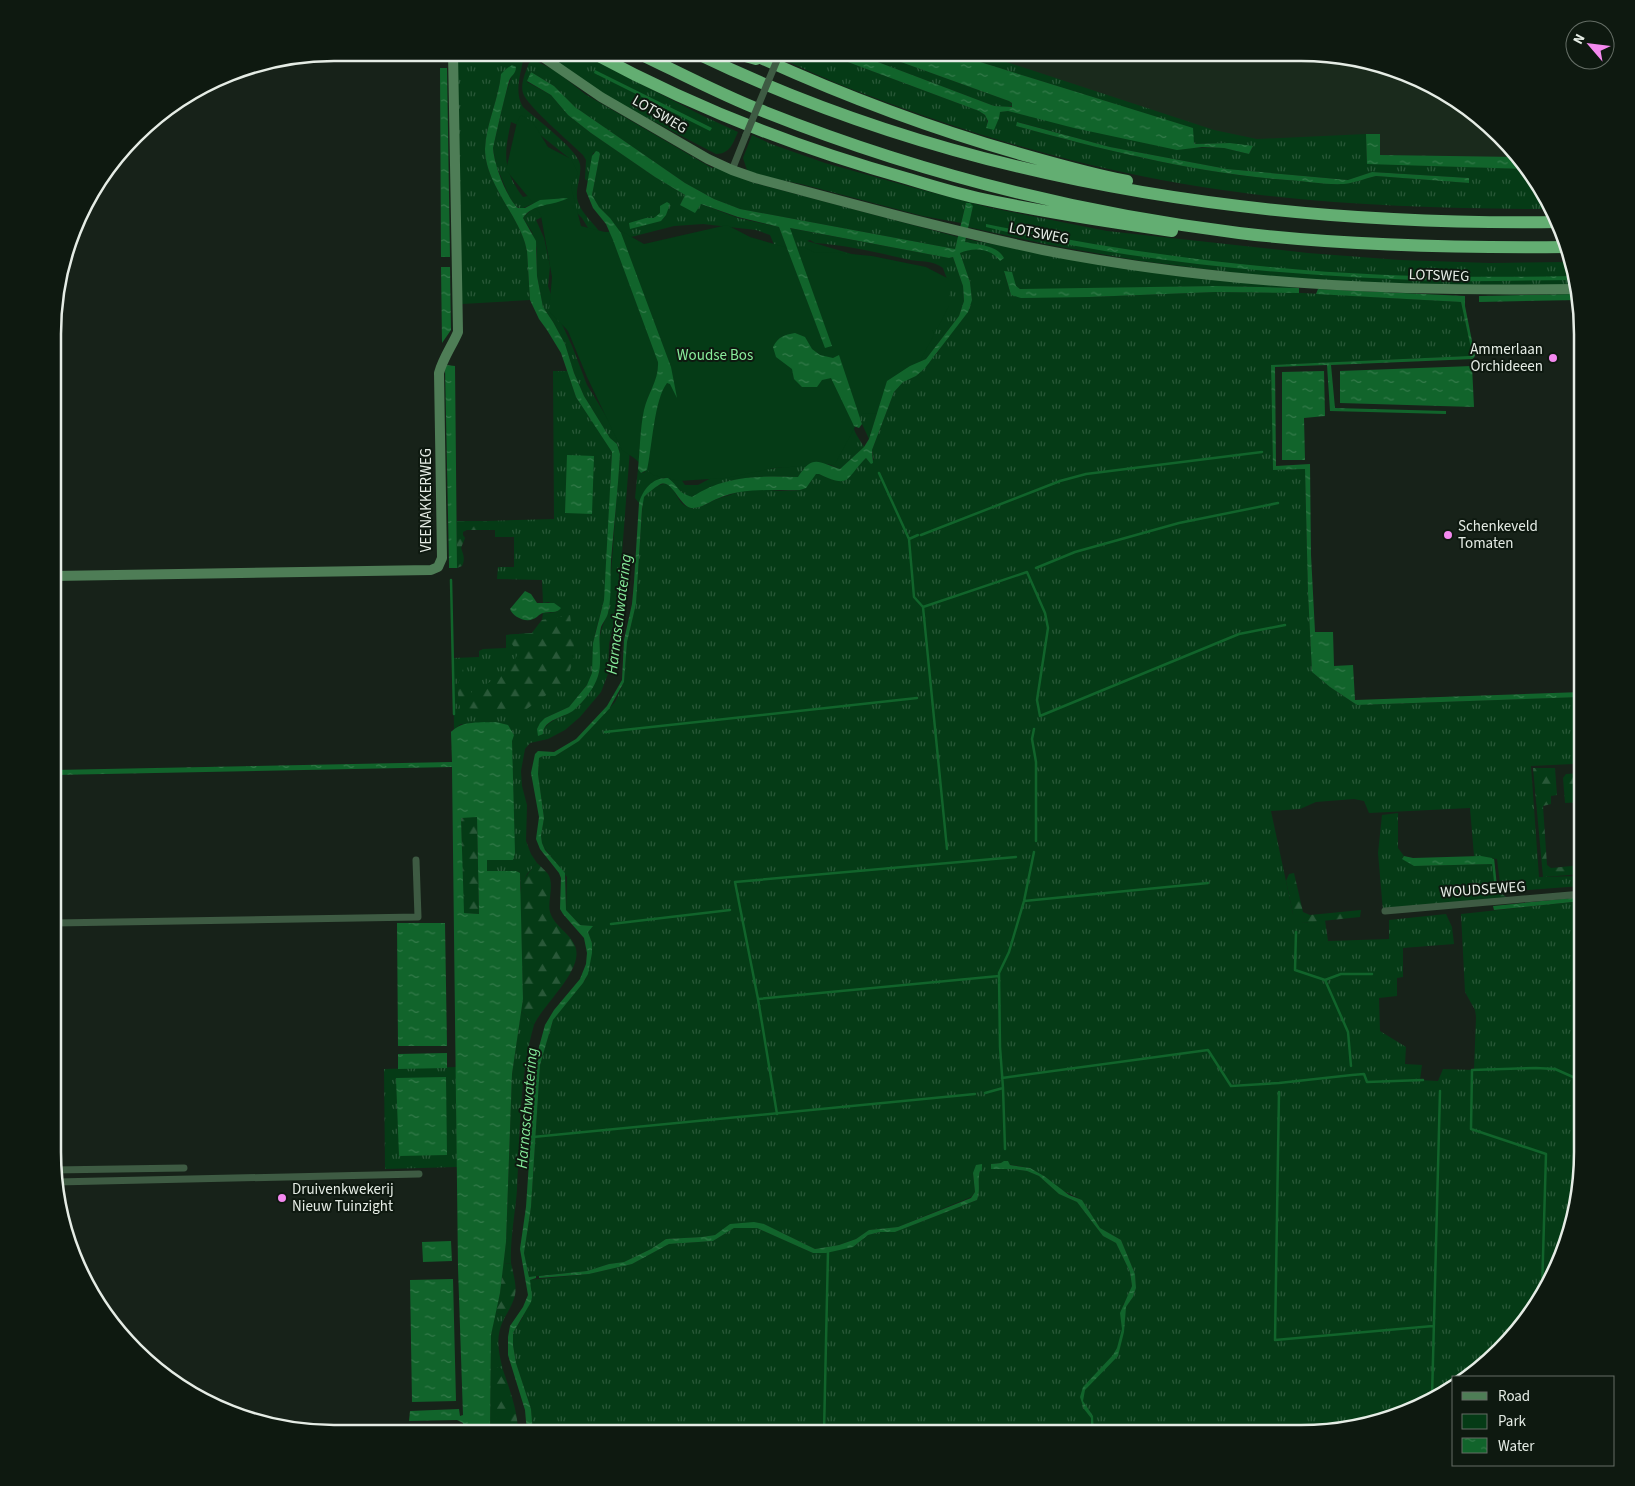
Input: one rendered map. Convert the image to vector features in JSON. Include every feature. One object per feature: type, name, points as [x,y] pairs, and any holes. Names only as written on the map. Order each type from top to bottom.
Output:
[{"type":"highway","points":[[610,61],[657,85],[757,129],[831,156],[972,197],[1090,219],[1206,236],[1239,233]]},
{"type":"highway","points":[[655,61],[763,111],[824,134],[976,182],[1092,209],[1239,233],[1465,248],[1559,247]]},
{"type":"highway","points":[[714,61],[773,88],[896,132],[982,158],[1098,184],[1234,206],[1411,220],[1550,222]]},
{"type":"highway","points":[[763,61],[771,63]]},
{"type":"highway","points":[[767,61],[869,104],[986,144],[1082,171],[1180,191],[1234,206]]},
{"type":"street","name":"VEENAKKERWEG","points":[[61,576],[431,570],[438,567],[442,558],[440,373],[442,362],[458,332],[453,61]]},
{"type":"street","name":"LOTSWEG","points":[[549,61],[601,97],[708,159],[732,170],[755,178],[954,230],[1095,259],[1161,269],[1243,277],[1413,289],[1475,291],[1570,289]]},
{"type":"street","points":[[732,170],[777,61]]},
{"type":"street","points":[[61,923],[418,917],[416,860]]},
{"type":"street","name":"WOUDSEWEG","points":[[1385,911],[1574,895]]},
{"type":"street","points":[[62,1170],[184,1168]]},
{"type":"street","points":[[63,1182],[419,1174]]},
{"type":"shaded area","points":[[868,61],[1301,61],[1354,66],[1389,76],[1422,89],[1453,107],[1494,141],[1513,163],[1357,161],[1028,121]]},
{"type":"green space","points":[[457,61],[523,61],[518,88],[523,107],[572,150],[580,164],[578,202],[602,236],[632,423],[618,605],[609,644],[608,674],[601,692],[580,717],[565,730],[548,739],[530,743],[525,749],[521,771],[522,786],[527,805],[526,841],[537,863],[527,874],[521,889],[520,874],[516,871],[487,871],[487,860],[512,860],[512,741],[461,724],[454,729],[453,658],[479,657],[479,651],[483,649],[506,648],[506,635],[532,633],[542,620],[543,613],[557,612],[549,602],[543,603],[542,580],[497,579],[498,567],[514,567],[514,537],[495,537],[495,530],[487,530],[487,521],[554,519],[553,371],[567,371],[576,397],[612,450],[607,559],[604,600],[593,643],[594,667],[590,681],[569,707],[545,718],[543,731],[551,722],[571,712],[585,698],[599,672],[600,638],[608,613],[620,454],[617,444],[610,438],[584,396],[565,344],[543,307],[537,276],[537,249],[532,232],[523,218],[531,210],[539,206],[534,203],[521,209],[515,205],[509,196],[496,165],[493,148],[512,75],[501,74],[486,139],[486,161],[495,185],[515,220],[525,243],[530,300],[462,304]],"holes":[[[511,122],[539,134],[569,158],[528,196],[523,197],[511,178],[508,169],[506,152]],[[574,210],[582,218],[593,236],[614,429],[587,385],[559,318],[548,286],[550,266],[544,238],[536,220],[552,212]]]},
{"type":"green space","points":[[532,61],[556,71],[585,94],[712,168],[715,167],[751,182],[958,237],[955,249],[740,209],[714,199],[685,183],[575,107],[554,86],[531,72],[527,82],[551,95],[568,115],[655,177],[685,195],[680,205],[701,204],[738,218],[779,227],[815,320],[832,346],[789,228],[949,258],[953,257],[963,286],[964,301],[959,316],[926,359],[910,366],[887,381],[869,439],[851,392],[840,398],[864,447],[840,469],[821,461],[803,469],[799,477],[744,478],[717,485],[692,498],[680,491],[673,482],[665,477],[649,487],[639,503],[635,498],[638,469],[641,473],[645,472],[610,218],[599,207],[592,195],[600,154],[599,152],[593,153],[589,182],[585,179],[586,160],[583,155],[526,99],[522,89],[529,63]],"holes":[[[703,224],[756,230],[770,235],[840,424],[790,466],[739,470],[713,477],[698,485],[685,485],[678,475],[631,237],[674,226]],[[810,240],[815,243],[851,247],[939,265],[943,268],[948,282],[807,241]]]},
{"type":"green space","points":[[554,61],[596,61],[738,132],[728,150],[721,154],[716,154],[601,94]]},
{"type":"green space","points":[[786,61],[845,61],[979,111],[986,118],[986,128],[1000,112],[1008,111],[1164,147],[1224,148],[1249,154],[1253,147],[1230,143],[1193,144],[1192,128],[977,61],[1003,61],[1214,130],[1257,139],[1366,134],[1367,163],[1518,169],[1528,182],[1544,209],[1391,206],[1284,198],[1179,183],[1062,158],[932,119],[838,84]],"holes":[[[1018,122],[1110,147],[1227,169],[1349,180],[1372,172],[1469,178],[1469,183],[1376,176],[1352,183],[1336,184],[1252,177],[1150,159],[1016,126]]]},
{"type":"green space","points":[[875,61],[898,61],[1009,101],[1013,105],[1008,107],[994,106]]},
{"type":"green space","name":"Woudse Bos","points":[[521,115],[532,121],[548,147],[571,159],[578,173],[571,187],[581,226],[605,232],[621,231],[644,244],[727,225],[750,237],[788,248],[804,247],[815,253],[830,252],[872,256],[926,267],[949,279],[949,306],[919,363],[896,378],[877,413],[862,414],[835,464],[775,468],[725,478],[679,481],[653,475],[622,450],[587,377],[568,331],[549,311],[552,277],[541,216],[533,203],[506,170],[517,122]]},
{"type":"green space","points":[[752,135],[771,144],[825,163],[911,187],[991,208],[1107,231],[1308,253],[1400,260],[1490,263],[1564,262],[1569,285],[1396,285],[1268,277],[1141,261],[1050,245],[968,227],[973,206],[966,203],[961,223],[923,216],[801,184],[754,175],[747,170],[743,158]]},
{"type":"green space","points":[[966,239],[1078,260],[1299,288],[1216,286],[1024,290],[1017,288],[1004,272],[1011,295],[1089,297],[1216,292],[1303,293],[1461,302],[1472,353],[1469,356],[1271,365],[1273,470],[1305,469],[1312,672],[1357,705],[1574,697],[1573,764],[1531,766],[1539,877],[1574,876],[1574,887],[1501,892],[1497,859],[1474,856],[1470,808],[1369,813],[1364,801],[1354,799],[1316,802],[1300,809],[1271,811],[1293,914],[1303,923],[1325,920],[1328,941],[1389,939],[1389,920],[1446,914],[1452,927],[1454,944],[1403,948],[1403,977],[1397,978],[1397,996],[1379,998],[1380,1031],[1406,1047],[1405,1064],[1422,1065],[1420,1080],[1438,1081],[1443,1069],[1474,1070],[1476,1017],[1475,1010],[1465,992],[1461,914],[1574,902],[1573,1170],[1569,1205],[1553,1256],[1546,1273],[1528,1304],[1506,1332],[1481,1357],[1457,1376],[1452,1376],[1452,1380],[1422,1397],[1389,1410],[1354,1420],[1301,1425],[532,1425],[531,1409],[516,1363],[513,1345],[513,1333],[523,1317],[531,1287],[529,1280],[589,1274],[632,1264],[669,1244],[713,1241],[734,1228],[757,1228],[813,1253],[853,1247],[868,1235],[880,1232],[895,1232],[977,1200],[980,1171],[973,1173],[975,1192],[971,1197],[898,1227],[869,1230],[856,1239],[839,1245],[815,1249],[764,1224],[731,1224],[715,1235],[666,1239],[651,1249],[624,1262],[609,1264],[587,1271],[529,1277],[524,1253],[531,1207],[540,1065],[553,1020],[586,979],[592,943],[588,932],[592,926],[580,925],[566,910],[567,877],[542,843],[541,836],[544,818],[538,774],[539,758],[555,756],[579,741],[615,702],[624,682],[627,642],[636,604],[643,498],[656,487],[665,484],[672,488],[684,505],[697,508],[717,499],[748,490],[800,490],[816,474],[831,479],[859,465],[866,458],[869,461],[874,460],[872,450],[894,392],[903,381],[916,376],[937,353],[972,300],[970,282],[960,253]],"holes":[[[1001,1163],[1030,1168],[1044,1176],[1058,1188],[1082,1200],[1100,1228],[1121,1240],[1135,1274],[1136,1288],[1133,1297],[1126,1307],[1123,1305],[1132,1286],[1130,1272],[1116,1243],[1103,1236],[1077,1202],[1059,1194],[1039,1176],[1027,1171],[991,1169],[991,1164]]]},
{"type":"green space","points":[[457,521],[487,521],[487,530],[467,530],[463,532],[465,538],[461,548],[464,561],[462,566],[457,568]]},
{"type":"green space","points":[[570,615],[575,654],[567,680],[524,711],[460,708],[457,687],[463,669],[466,683],[472,693],[511,669],[518,653],[506,635],[532,633],[542,620]]},
{"type":"green space","points":[[1533,768],[1555,768],[1557,795],[1551,796],[1551,804],[1543,806],[1547,865],[1551,868],[1574,866],[1574,875],[1543,877]]},
{"type":"green space","points":[[1566,774],[1574,774],[1574,802],[1565,803],[1563,778]]},
{"type":"green space","points":[[1398,813],[1398,848],[1404,856],[1402,858],[1414,866],[1494,864],[1497,887],[1486,896],[1480,898],[1417,908],[1383,911],[1378,853],[1382,815]]},
{"type":"green space","points":[[461,817],[477,817],[479,914],[463,913]]},
{"type":"green space","points":[[537,863],[550,878],[549,908],[552,917],[573,941],[576,955],[569,976],[534,1025],[521,1011],[523,999],[520,895],[526,877]]},
{"type":"green space","points":[[1294,873],[1303,912],[1310,915],[1361,910],[1360,917],[1303,923],[1295,919],[1286,881],[1289,874]]},
{"type":"green space","points":[[1497,887],[1499,892],[1509,899],[1417,908],[1419,903],[1424,901],[1480,898],[1486,896]]},
{"type":"green space","points":[[521,1011],[534,1025],[525,1065],[511,1263],[503,1264],[506,1242],[512,1074]]},
{"type":"green space","points":[[456,1067],[457,1167],[385,1169],[384,1069]]},
{"type":"green space","points":[[511,1263],[516,1291],[513,1302],[505,1317],[495,1312],[500,1293],[503,1264]]},
{"type":"green space","points":[[495,1312],[505,1317],[498,1343],[503,1370],[499,1367],[497,1425],[490,1425],[491,1335]]},
{"type":"green space","points":[[499,1367],[503,1370],[513,1401],[518,1425],[497,1425],[495,1368]]},
{"type":"water","points":[[845,61],[875,61],[994,106],[1012,107],[1012,103],[1009,101],[898,61],[977,61],[1193,128],[1194,144],[1230,143],[1253,146],[1249,154],[1224,148],[1202,147],[1177,150],[1074,128],[1008,111],[1000,112],[994,130],[986,128],[988,121],[985,115],[979,111]]},
{"type":"water","points":[[512,65],[516,69],[509,81],[493,148],[496,163],[501,180],[518,208],[525,208],[540,200],[568,198],[538,207],[527,213],[523,218],[536,241],[537,276],[543,307],[565,344],[584,396],[610,438],[617,444],[620,454],[611,560],[610,600],[600,633],[598,676],[585,699],[574,710],[550,722],[546,725],[543,734],[538,736],[537,729],[540,723],[545,718],[569,707],[587,685],[592,673],[593,643],[604,600],[612,452],[576,397],[561,353],[539,319],[530,300],[525,243],[515,220],[495,185],[486,161],[486,139],[501,74]]},
{"type":"water","points":[[440,68],[447,68],[450,257],[441,257]]},
{"type":"water","points":[[595,70],[712,128],[710,131],[594,73]]},
{"type":"water","points":[[531,72],[554,86],[575,107],[685,183],[714,199],[740,209],[955,249],[966,203],[970,203],[973,206],[965,242],[997,250],[1004,258],[1000,261],[992,253],[976,249],[960,253],[970,282],[972,300],[968,312],[925,368],[916,376],[903,382],[894,392],[872,450],[873,463],[871,464],[866,458],[847,479],[842,481],[816,474],[806,488],[800,490],[739,492],[695,508],[686,506],[668,485],[664,484],[657,486],[644,497],[636,604],[627,642],[624,682],[609,709],[579,741],[555,756],[539,758],[538,774],[544,818],[541,836],[542,843],[545,850],[565,873],[566,910],[580,925],[593,926],[588,932],[592,943],[592,953],[588,974],[553,1020],[540,1065],[531,1207],[524,1253],[529,1277],[536,1276],[536,1278],[530,1280],[531,1302],[513,1333],[516,1363],[531,1409],[532,1425],[526,1425],[525,1410],[508,1355],[508,1337],[510,1326],[523,1307],[528,1295],[520,1249],[526,1207],[536,1058],[545,1025],[554,1010],[580,979],[586,964],[587,953],[584,938],[560,909],[561,878],[559,873],[540,849],[536,839],[539,817],[531,773],[535,754],[538,751],[554,752],[576,739],[607,706],[622,680],[624,640],[632,604],[639,503],[649,485],[663,478],[668,478],[681,491],[692,497],[717,484],[743,478],[798,477],[812,462],[840,469],[864,447],[869,439],[887,381],[910,366],[926,359],[959,316],[964,301],[963,286],[953,257],[949,258],[790,228],[832,346],[825,348],[779,227],[738,217],[701,204],[695,213],[680,205],[685,195],[591,133],[568,115],[551,95],[527,81]]},
{"type":"water","points":[[1017,122],[1110,147],[1227,169],[1348,180],[1372,172],[1469,178],[1469,183],[1376,176],[1353,183],[1337,184],[1253,177],[1184,166],[1117,152],[1016,126]]},
{"type":"water","points":[[1366,134],[1380,134],[1380,155],[1508,157],[1518,169],[1367,164]]},
{"type":"water","points":[[596,151],[600,154],[592,195],[599,207],[621,233],[671,367],[677,398],[670,384],[667,383],[656,412],[647,470],[641,473],[638,469],[643,417],[657,375],[658,362],[613,240],[606,224],[593,208],[586,191],[592,156]]},
{"type":"water","points":[[667,202],[670,204],[666,215],[661,221],[630,229],[629,223],[646,218],[654,218],[660,213],[660,206]]},
{"type":"water","points":[[986,224],[1128,249],[1270,267],[1421,276],[1568,276],[1569,280],[1441,281],[1384,279],[1212,266],[1098,250],[986,227]]},
{"type":"water","points":[[441,267],[450,267],[451,330],[442,343]]},
{"type":"water","points":[[1004,271],[1012,272],[1016,286],[1020,289],[1216,286],[1299,288],[1299,293],[1216,292],[1021,298],[1011,295]]},
{"type":"water","points":[[1318,289],[1465,296],[1465,306],[1475,356],[1473,359],[1331,365],[1335,408],[1446,411],[1446,414],[1330,411],[1327,365],[1275,367],[1276,466],[1310,464],[1311,555],[1315,632],[1333,632],[1334,666],[1353,665],[1355,700],[1574,692],[1574,697],[1357,705],[1312,672],[1305,469],[1273,470],[1271,365],[1469,356],[1472,353],[1461,302],[1316,294]]},
{"type":"water","points":[[1571,294],[1571,300],[1479,302],[1479,296]]},
{"type":"water","points":[[795,333],[805,337],[812,349],[820,355],[833,358],[839,355],[862,424],[859,428],[854,426],[831,378],[822,380],[817,387],[802,387],[794,379],[792,369],[776,357],[773,347],[777,340],[785,335]]},
{"type":"water","points":[[446,365],[455,366],[457,568],[449,568]]},
{"type":"water","points":[[1472,366],[1474,407],[1340,403],[1340,371]]},
{"type":"water","points":[[1324,371],[1325,416],[1304,418],[1305,460],[1282,460],[1282,372]]},
{"type":"water","points":[[567,455],[594,456],[592,514],[565,513]]},
{"type":"water","points":[[525,591],[531,594],[537,603],[554,603],[561,608],[555,612],[546,612],[530,620],[519,618],[510,609]]},
{"type":"water","points":[[478,722],[496,722],[508,725],[514,735],[512,741],[515,853],[513,860],[487,860],[487,871],[516,871],[520,873],[523,999],[512,1074],[506,1242],[500,1293],[491,1335],[490,1425],[463,1425],[463,1423],[457,1420],[409,1421],[410,1411],[459,1409],[460,1416],[463,1415],[458,1268],[452,767],[61,775],[61,770],[452,762],[451,732],[455,728]],"holes":[[[477,817],[479,914],[464,913],[461,818]]]},
{"type":"water","points":[[1404,856],[1413,858],[1481,856],[1492,858],[1494,864],[1414,866],[1402,859]]},
{"type":"water","points":[[1574,898],[1574,902],[1494,910],[1493,906]]},
{"type":"water","points":[[397,923],[445,923],[447,1046],[398,1046]]},
{"type":"water","points":[[447,1053],[447,1068],[398,1069],[398,1054]]},
{"type":"water","points":[[446,1077],[447,1155],[399,1156],[396,1078]]},
{"type":"water","points":[[1008,1161],[1010,1165],[1030,1168],[1069,1195],[1082,1200],[1100,1228],[1121,1240],[1135,1274],[1136,1288],[1133,1297],[1126,1307],[1124,1332],[1118,1356],[1085,1390],[1083,1401],[1093,1416],[1094,1425],[1091,1425],[1091,1418],[1084,1409],[1080,1397],[1083,1387],[1113,1355],[1117,1348],[1122,1329],[1120,1313],[1132,1286],[1130,1272],[1116,1243],[1103,1236],[1077,1202],[1059,1194],[1039,1176],[1027,1171],[991,1169],[991,1164]]},
{"type":"water","points":[[982,1164],[977,1200],[895,1232],[880,1232],[868,1235],[853,1247],[826,1253],[813,1253],[757,1228],[734,1228],[713,1241],[669,1244],[632,1264],[589,1274],[539,1278],[539,1276],[587,1271],[609,1264],[624,1262],[651,1249],[666,1239],[715,1235],[730,1224],[754,1222],[764,1224],[815,1249],[839,1245],[856,1239],[869,1230],[898,1227],[971,1198],[975,1192],[973,1173],[976,1165]]},
{"type":"water","points":[[451,1241],[452,1261],[423,1262],[422,1242]]},
{"type":"water","points":[[453,1279],[456,1401],[412,1402],[410,1280]]},
{"type":"waterway","points":[[921,535],[1060,481],[1086,474],[1262,452]]},
{"type":"waterway","points":[[879,473],[909,539],[914,597],[923,607],[947,849]]},
{"type":"waterway","points":[[1036,568],[1075,552],[1179,523],[1278,503]]},
{"type":"waterway","points":[[909,539],[918,535]]},
{"type":"waterway","points":[[923,607],[1027,572],[1045,613],[1048,628],[1037,700],[1040,716],[1239,634],[1285,625]]},
{"type":"waterway","points":[[451,580],[454,714]]},
{"type":"waterway","points":[[605,732],[917,698]]},
{"type":"waterway","points":[[1034,729],[1032,739],[1036,762],[1036,841]]},
{"type":"waterway","points":[[1005,1149],[1000,1047],[999,973],[1009,952],[1024,901],[1034,852]]},
{"type":"waterway","points":[[777,1114],[758,999],[735,882],[1016,857]]},
{"type":"waterway","points":[[1489,860],[1493,860],[1496,889]]},
{"type":"waterway","points":[[1024,901],[1208,883]]},
{"type":"waterway","points":[[611,924],[730,910]]},
{"type":"waterway","points":[[1296,932],[1295,970],[1325,980],[1348,1032],[1351,1066]]},
{"type":"waterway","points":[[1325,980],[1341,974],[1372,974]]},
{"type":"waterway","points":[[758,999],[999,976]]},
{"type":"waterway","points":[[1002,1078],[1208,1050],[1231,1086],[1364,1074],[1367,1082],[1423,1080]]},
{"type":"waterway","points":[[1542,1279],[1546,1154],[1471,1129],[1472,1070],[1555,1069],[1574,1077]]},
{"type":"waterway","points":[[985,1093],[1003,1088]]},
{"type":"waterway","points":[[1432,1391],[1440,1091]]},
{"type":"waterway","points":[[1279,1092],[1275,1340],[1433,1326]]},
{"type":"waterway","name":"Harnaschwatering","points":[[533,1137],[975,1094]]},
{"type":"waterway","points":[[824,1425],[828,1251]]},
{"type":"place","name":"Ammerlaan Orchideeen","points":[[1553,358]]},
{"type":"place","name":"Schenkeveld Tomaten","points":[[1448,535]]},
{"type":"place","name":"Druivenkwekerij Nieuw Tuinzight","points":[[282,1198]]}]
